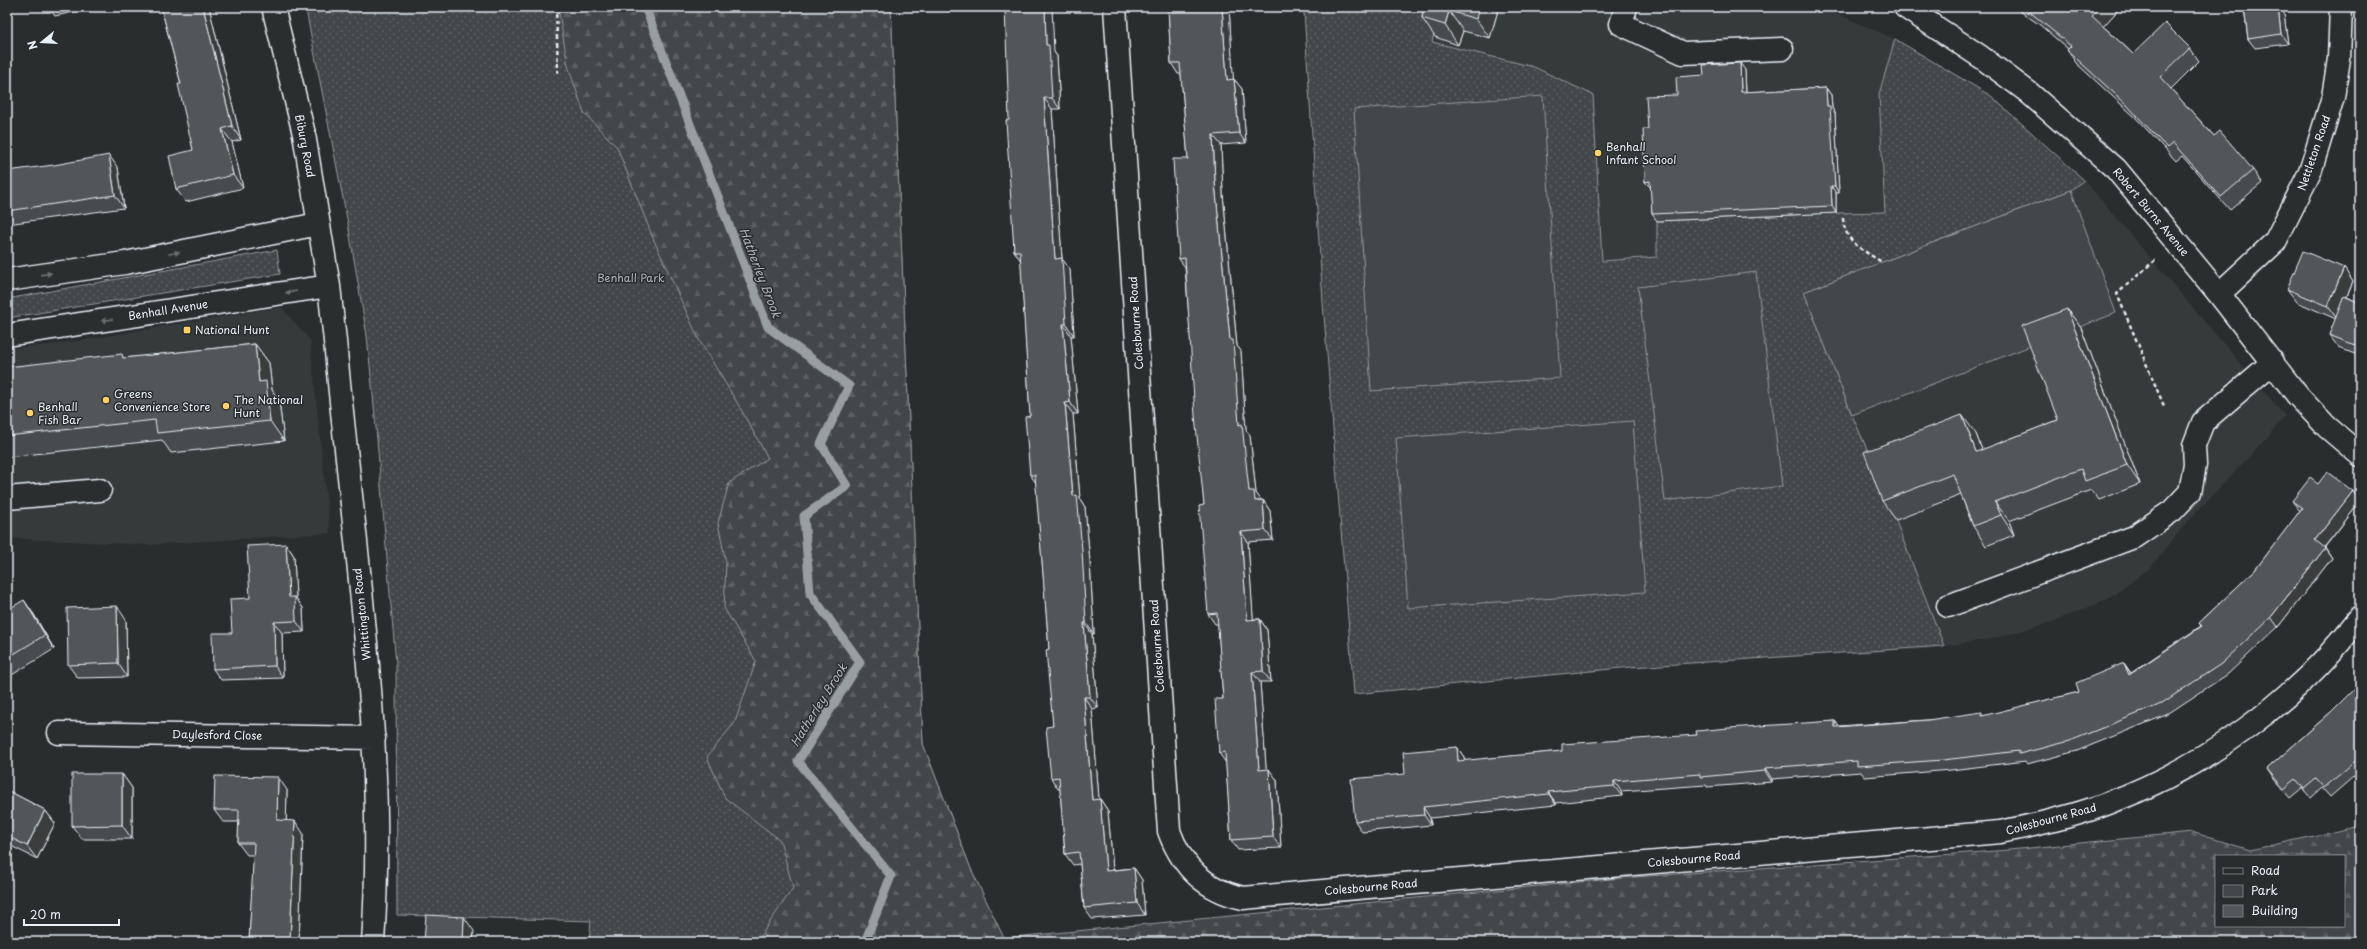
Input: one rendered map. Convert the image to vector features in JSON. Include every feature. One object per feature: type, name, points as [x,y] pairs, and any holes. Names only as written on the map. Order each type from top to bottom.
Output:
[{"type":"street","name":"Bibury Road","points":[[273,7],[304,134],[329,286]]},
{"type":"street","name":"Colesbourne Road","points":[[1115,7],[1169,831],[1175,850],[1186,866],[1214,888],[1228,894],[1251,897],[2000,832],[2053,821],[2126,796],[2155,784],[2202,758],[2247,728],[2290,694],[2328,656],[2360,617]]},
{"type":"street","points":[[1626,7],[1621,24],[1683,53],[1782,49]]},
{"type":"street","name":"Robert Burns Avenue","points":[[1905,7],[1981,57],[2028,92],[2073,129],[2116,169],[2219,294],[2308,406],[2327,426],[2360,455]]},
{"type":"street","name":"Nettleton Road","points":[[2219,294],[2275,242],[2310,172],[2333,97],[2339,59],[2341,7]]},
{"type":"street","points":[[7,280],[125,264],[318,224]]},
{"type":"street","name":"Benhall Avenue","points":[[7,335],[329,286]]},
{"type":"street","name":"Whittington Road","points":[[329,286],[374,738],[375,908],[372,942]]},
{"type":"street","points":[[1948,606],[2134,537],[2172,511],[2190,492],[2195,465],[2194,445],[2204,422],[2273,362]]},
{"type":"street","points":[[7,498],[100,490]]},
{"type":"street","name":"Daylesford Close","points":[[59,733],[374,738]]},
{"type":"path","points":[[556,7],[558,73]]},
{"type":"path","points":[[1843,218],[1844,230],[1851,242],[1882,262]]},
{"type":"path","points":[[2164,406],[2117,294],[2175,241]]},
{"type":"shaded area","points":[[1305,7],[1821,7],[1895,39],[1991,96],[2084,180],[2285,416],[2264,441],[2187,522],[2150,568],[2107,600],[2052,622],[1992,639],[1925,649],[1632,667],[1354,694],[1304,12]]},
{"type":"shaded area","points":[[281,307],[310,340],[330,533],[148,545],[7,538],[7,349],[59,344]]},
{"type":"green space","name":"Benhall Park","points":[[309,7],[891,7],[923,744],[971,869],[1004,939],[1003,942],[589,942],[591,921],[397,915],[396,665],[375,416],[367,336],[348,224],[306,10]]},
{"type":"green space","points":[[558,7],[891,7],[923,744],[971,869],[1004,938],[1621,878],[2009,850],[2192,832],[2250,850],[2360,826],[2360,942],[759,942],[759,938],[793,888],[780,840],[725,798],[707,757],[735,722],[756,661],[724,608],[726,563],[718,523],[729,483],[768,458],[735,399],[699,340],[653,238],[617,147],[584,113],[568,66]]},
{"type":"green space","points":[[1305,7],[1440,7],[1432,42],[1534,67],[1593,95],[1602,261],[1657,257],[1657,221],[1885,212],[1879,94],[1895,39],[1991,96],[2084,180],[2071,190],[1804,292],[1852,415],[1877,472],[1944,646],[1632,667],[1354,694],[1323,303],[1304,12]]},
{"type":"green space","points":[[1543,96],[1560,378],[1371,391],[1354,109]]},
{"type":"green space","points":[[2071,190],[2116,313],[1852,415],[1804,292]]},
{"type":"green space","points":[[277,250],[280,274],[7,318],[7,299]]},
{"type":"green space","points":[[1756,272],[1782,486],[1665,501],[1638,287]]},
{"type":"green space","points":[[1633,421],[1645,592],[1408,608],[1396,438]]},
{"type":"building","points":[[161,7],[203,7],[232,126],[222,129],[233,175],[176,189],[169,156],[193,150],[178,84],[181,84]]},
{"type":"building","points":[[1005,7],[1045,7],[1046,45],[1049,45],[1052,98],[1044,98],[1055,259],[1062,258],[1066,324],[1063,324],[1070,402],[1065,403],[1073,496],[1077,495],[1082,550],[1086,623],[1084,623],[1090,697],[1084,697],[1092,800],[1100,799],[1106,871],[1134,868],[1137,903],[1084,908],[1079,852],[1065,854],[1059,777],[1051,778],[1046,727],[1053,726],[1046,650],[1049,649],[1035,475],[1030,475],[1025,417],[1030,416],[1020,251],[1014,251],[1006,120],[1009,120]]},
{"type":"building","points":[[1168,7],[1222,7],[1227,80],[1234,79],[1239,133],[1213,135],[1215,183],[1230,340],[1233,340],[1239,425],[1242,424],[1249,491],[1254,491],[1255,501],[1263,500],[1265,530],[1241,532],[1247,620],[1260,619],[1263,671],[1252,672],[1259,770],[1269,769],[1273,837],[1231,840],[1225,752],[1219,753],[1215,699],[1223,699],[1217,613],[1208,614],[1199,506],[1204,505],[1195,416],[1185,258],[1179,259],[1173,159],[1188,159],[1180,63],[1171,63]]},
{"type":"building","points":[[1424,7],[1479,7],[1476,19],[1449,11],[1445,25],[1422,18]]},
{"type":"building","points":[[2023,7],[2100,7],[2092,16],[2133,54],[2165,23],[2190,48],[2160,77],[2214,136],[2220,131],[2253,170],[2221,197],[2173,143],[2167,148],[2126,104],[2067,50],[2071,46]]},
{"type":"building","points":[[2244,7],[2278,7],[2281,34],[2248,39]]},
{"type":"building","points":[[1740,63],[1741,92],[1826,88],[1827,106],[1830,106],[1835,186],[1831,186],[1832,206],[1652,214],[1650,181],[1645,182],[1643,129],[1648,129],[1646,96],[1677,95],[1676,77],[1704,75],[1703,65]]},
{"type":"building","points":[[109,155],[115,195],[7,211],[7,171],[54,165]]},
{"type":"building","points":[[2303,251],[2344,268],[2328,306],[2287,289]]},
{"type":"building","points":[[2344,296],[2360,303],[2360,347],[2329,335]]},
{"type":"building","points":[[2067,309],[2127,465],[2085,481],[2081,469],[1995,502],[2001,515],[1973,526],[1953,474],[1882,501],[1864,452],[1962,415],[1976,452],[2058,420],[2022,326]]},
{"type":"building","points":[[255,344],[259,382],[266,381],[270,421],[157,433],[155,420],[7,436],[7,367],[122,354],[123,358]]},
{"type":"building","points":[[2327,472],[2353,491],[2315,540],[2325,548],[2271,617],[2221,664],[2159,705],[2070,741],[2019,754],[2019,751],[1943,760],[1857,766],[1857,761],[1765,768],[1765,771],[1700,777],[1700,774],[1614,781],[1614,786],[1548,792],[1549,794],[1423,807],[1424,815],[1355,821],[1351,779],[1405,774],[1403,752],[1457,747],[1458,761],[1562,751],[1562,744],[1697,735],[1696,731],[1729,728],[1835,721],[1835,727],[1928,720],[1982,712],[1982,716],[2079,692],[2076,683],[2124,663],[2129,675],[2202,626],[2199,623],[2255,570],[2302,508],[2292,501],[2310,478],[2318,484]]},
{"type":"building","points":[[286,544],[289,597],[295,597],[296,621],[274,622],[275,666],[213,669],[212,633],[232,633],[230,599],[250,598],[247,546]]},
{"type":"building","points":[[24,600],[45,635],[7,658],[7,610]]},
{"type":"building","points":[[117,606],[118,663],[68,665],[67,608]]},
{"type":"building","points":[[2360,683],[2360,757],[2324,788],[2316,779],[2304,789],[2296,779],[2284,789],[2267,769],[2331,712]]},
{"type":"building","points":[[72,774],[122,774],[122,825],[72,826]]},
{"type":"building","points":[[215,776],[278,777],[277,820],[295,821],[290,942],[249,942],[254,843],[238,843],[239,810],[214,810]]},
{"type":"building","points":[[7,790],[45,810],[27,846],[7,836]]},
{"type":"building","points":[[426,915],[464,917],[463,942],[424,942]]},
{"type":"waterway","name":"Hatherley Brook","points":[[645,7],[768,327],[849,386],[821,444],[847,486],[804,516],[810,593],[860,662],[798,761],[891,876],[865,942]]},
{"type":"place","name":"Benhall Infant School","points":[[1598,153]]},
{"type":"place","name":"National Hunt","points":[[187,330]]},
{"type":"place","name":"Greens Convenience Store","points":[[106,400]]},
{"type":"place","name":"The National Hunt","points":[[226,406]]},
{"type":"place","name":"Benhall Fish Bar","points":[[30,413]]}]
